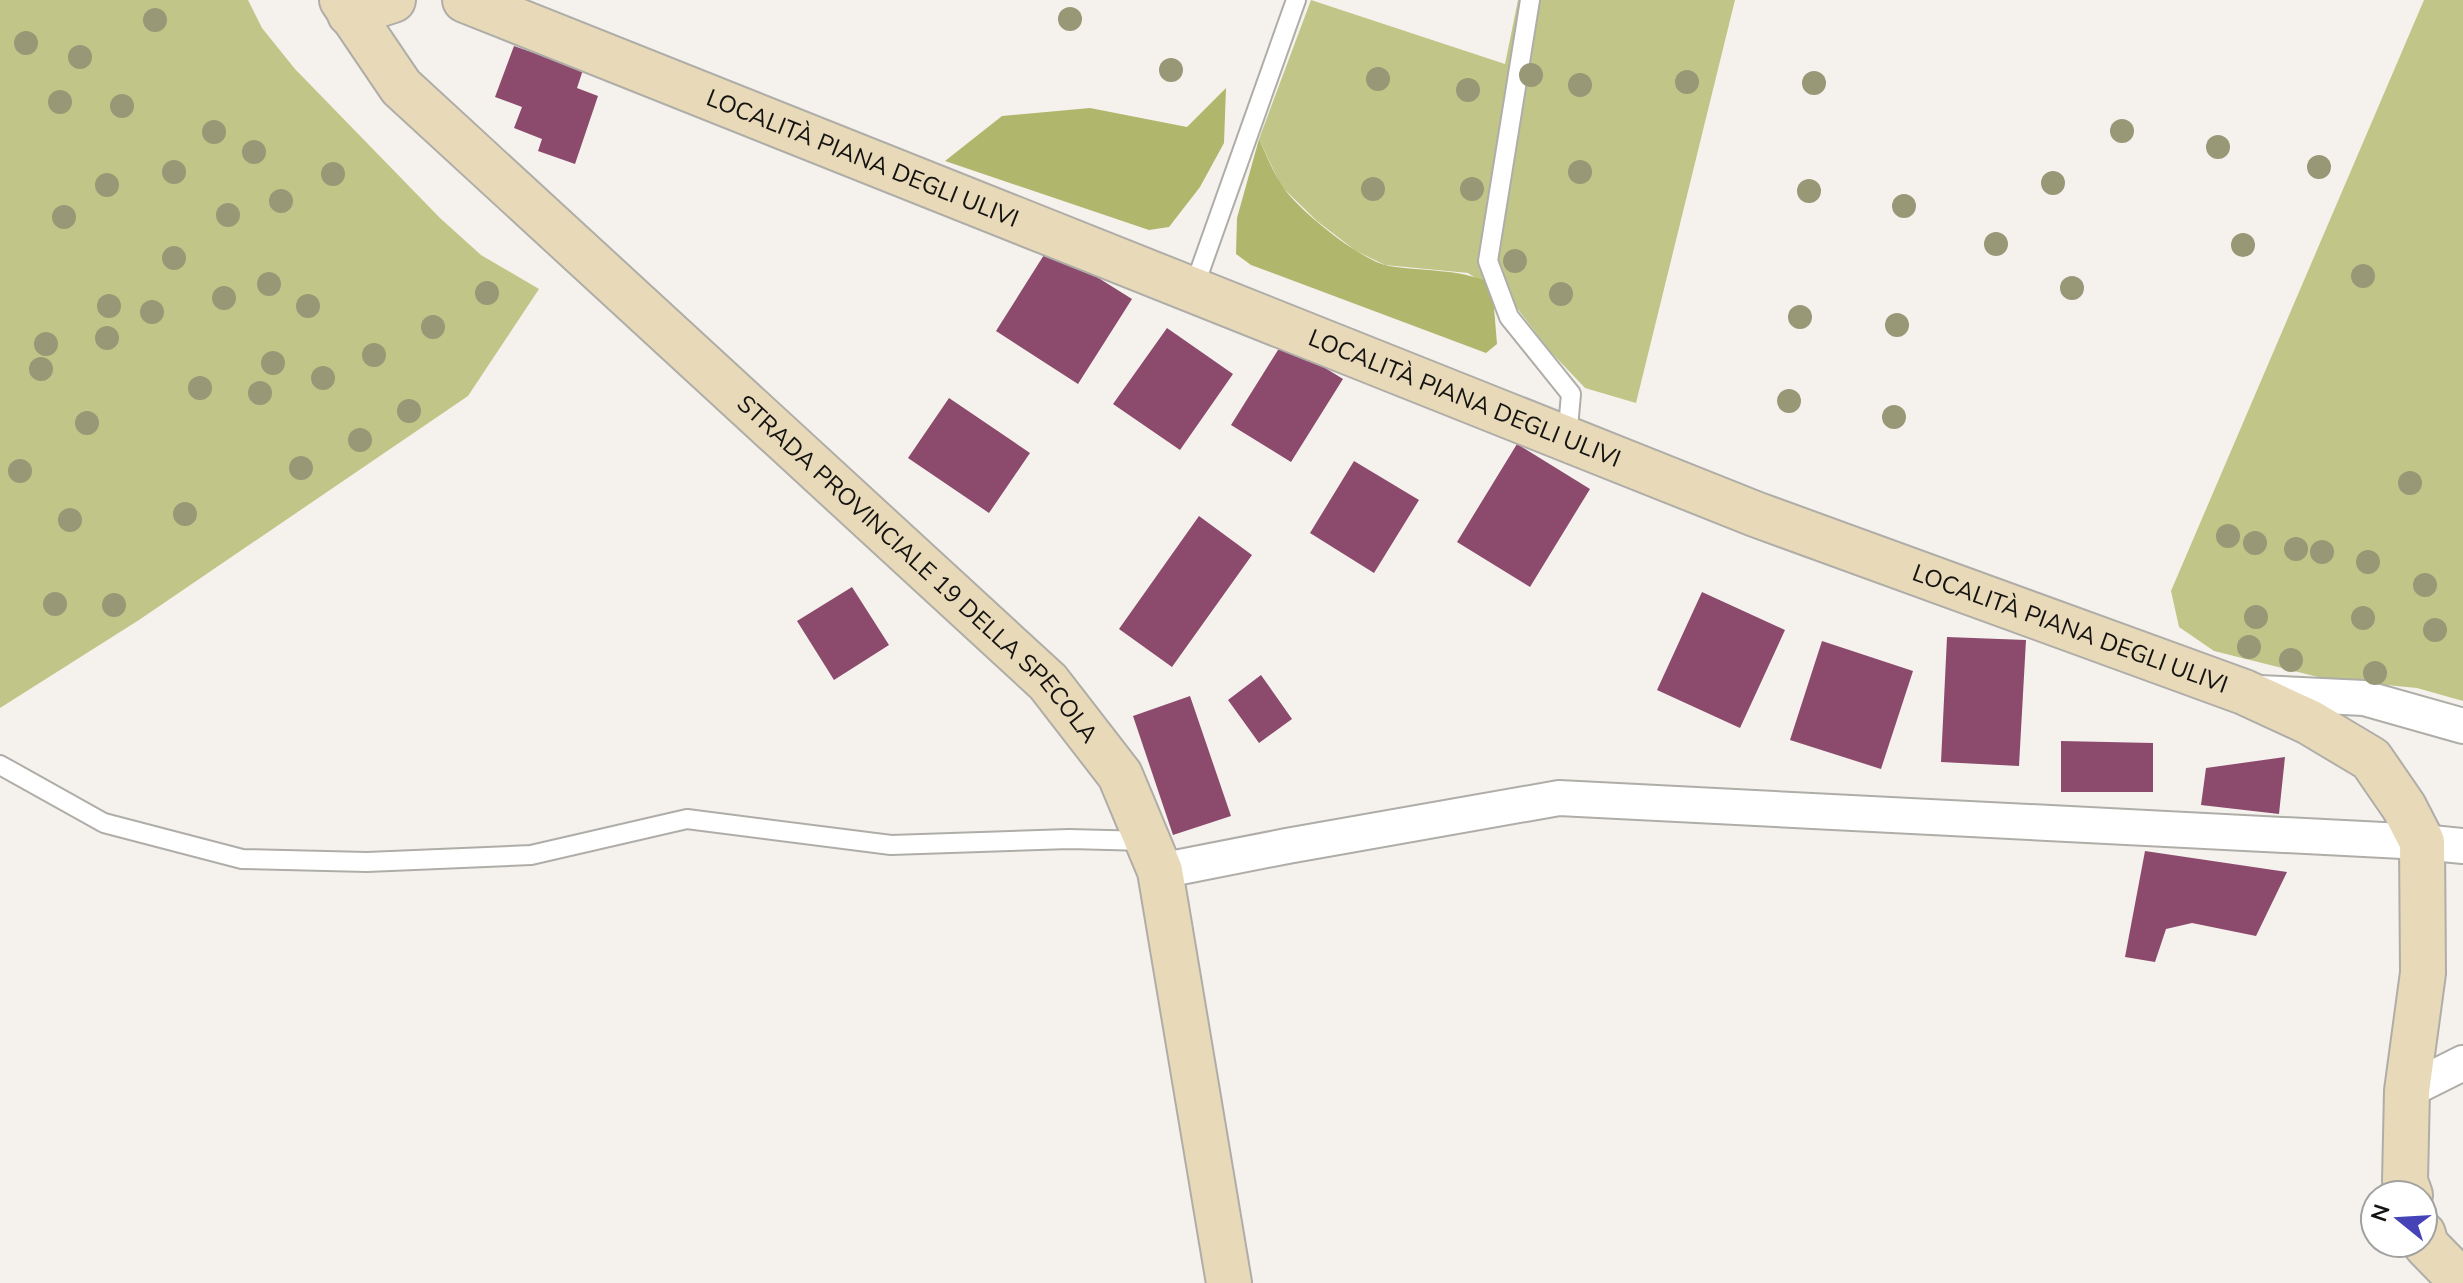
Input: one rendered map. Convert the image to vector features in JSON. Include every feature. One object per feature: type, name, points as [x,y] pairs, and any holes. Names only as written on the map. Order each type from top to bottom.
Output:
[{"type":"main road","points":[[346,7],[393,0]]},
{"type":"main road","name":"LOCALITÀ PIANA DEGLI ULIVI","points":[[465,0],[1755,514],[2244,692],[2309,722],[2371,759],[2404,807],[2442,844],[2407,1091],[2408,1179]]},
{"type":"main road","name":"STRADA PROVINCIALE 19 DELLA SPECOLA","points":[[346,7],[401,87],[1048,682],[1120,775],[1154,856],[1229,1283]]},
{"type":"main road","points":[[2439,1258],[2463,1283]]},
{"type":"street","points":[[2244,692],[2364,698],[2463,726]]},
{"type":"street","points":[[1154,856],[1287,846],[1559,798],[2442,844]]},
{"type":"street","points":[[2407,1091],[2463,1063]]},
{"type":"lane","points":[[1193,290],[1296,0]]},
{"type":"lane","points":[[1530,0],[1488,261],[1509,317],[1571,394],[1567,439]]},
{"type":"lane","points":[[0,765],[104,823],[242,859],[367,862],[531,855],[687,819],[891,845],[1069,839],[1154,856]]},
{"type":"green space","points":[[0,0],[248,0],[262,28],[295,69],[440,218],[481,255],[539,289],[468,396],[139,620],[0,708]]},
{"type":"green space","points":[[1311,0],[1505,64],[1518,0],[1735,0],[1636,403],[1585,388],[1549,350],[1513,303],[1468,273],[1385,265],[1356,251],[1317,221],[1281,186],[1259,139]]},
{"type":"green space","points":[[2424,0],[2463,0],[2463,701],[2417,688],[2326,679],[2214,651],[2179,627],[2171,591]]},
{"type":"green space","points":[[1226,88],[1224,143],[1200,187],[1169,227],[1149,230],[945,161],[1002,116],[1090,108],[1187,127]]},
{"type":"green space","points":[[1259,139],[1289,194],[1330,232],[1362,254],[1389,266],[1453,273],[1492,283],[1497,344],[1486,353],[1251,265],[1236,254],[1237,218]]},
{"type":"building","points":[[514,46],[583,70],[577,88],[598,96],[575,164],[538,151],[542,139],[514,128],[522,107],[495,97]]},
{"type":"building","points":[[1049,247],[1132,299],[1078,384],[996,331]]},
{"type":"building","points":[[1167,328],[1233,374],[1180,450],[1113,404]]},
{"type":"building","points":[[1283,342],[1343,379],[1291,462],[1231,425]]},
{"type":"building","points":[[949,398],[1030,453],[989,513],[908,458]]},
{"type":"building","points":[[1517,444],[1590,489],[1530,587],[1457,542]]},
{"type":"building","points":[[1354,461],[1419,500],[1374,573],[1310,533]]},
{"type":"building","points":[[1199,516],[1252,555],[1172,667],[1119,629]]},
{"type":"building","points":[[852,587],[889,645],[834,680],[797,621]]},
{"type":"building","points":[[1702,592],[1785,630],[1740,728],[1657,690]]},
{"type":"building","points":[[1947,637],[2026,640],[2019,766],[1941,762]]},
{"type":"building","points":[[1822,641],[1913,671],[1881,769],[1790,740]]},
{"type":"building","points":[[1261,675],[1292,719],[1259,743],[1228,700]]},
{"type":"building","points":[[1190,696],[1231,816],[1173,835],[1133,716]]},
{"type":"building","points":[[2061,741],[2153,743],[2153,792],[2061,792]]},
{"type":"building","points":[[2285,757],[2279,814],[2201,805],[2206,768]]},
{"type":"building","points":[[2145,851],[2287,872],[2256,936],[2192,923],[2166,929],[2155,962],[2125,957]]}]
